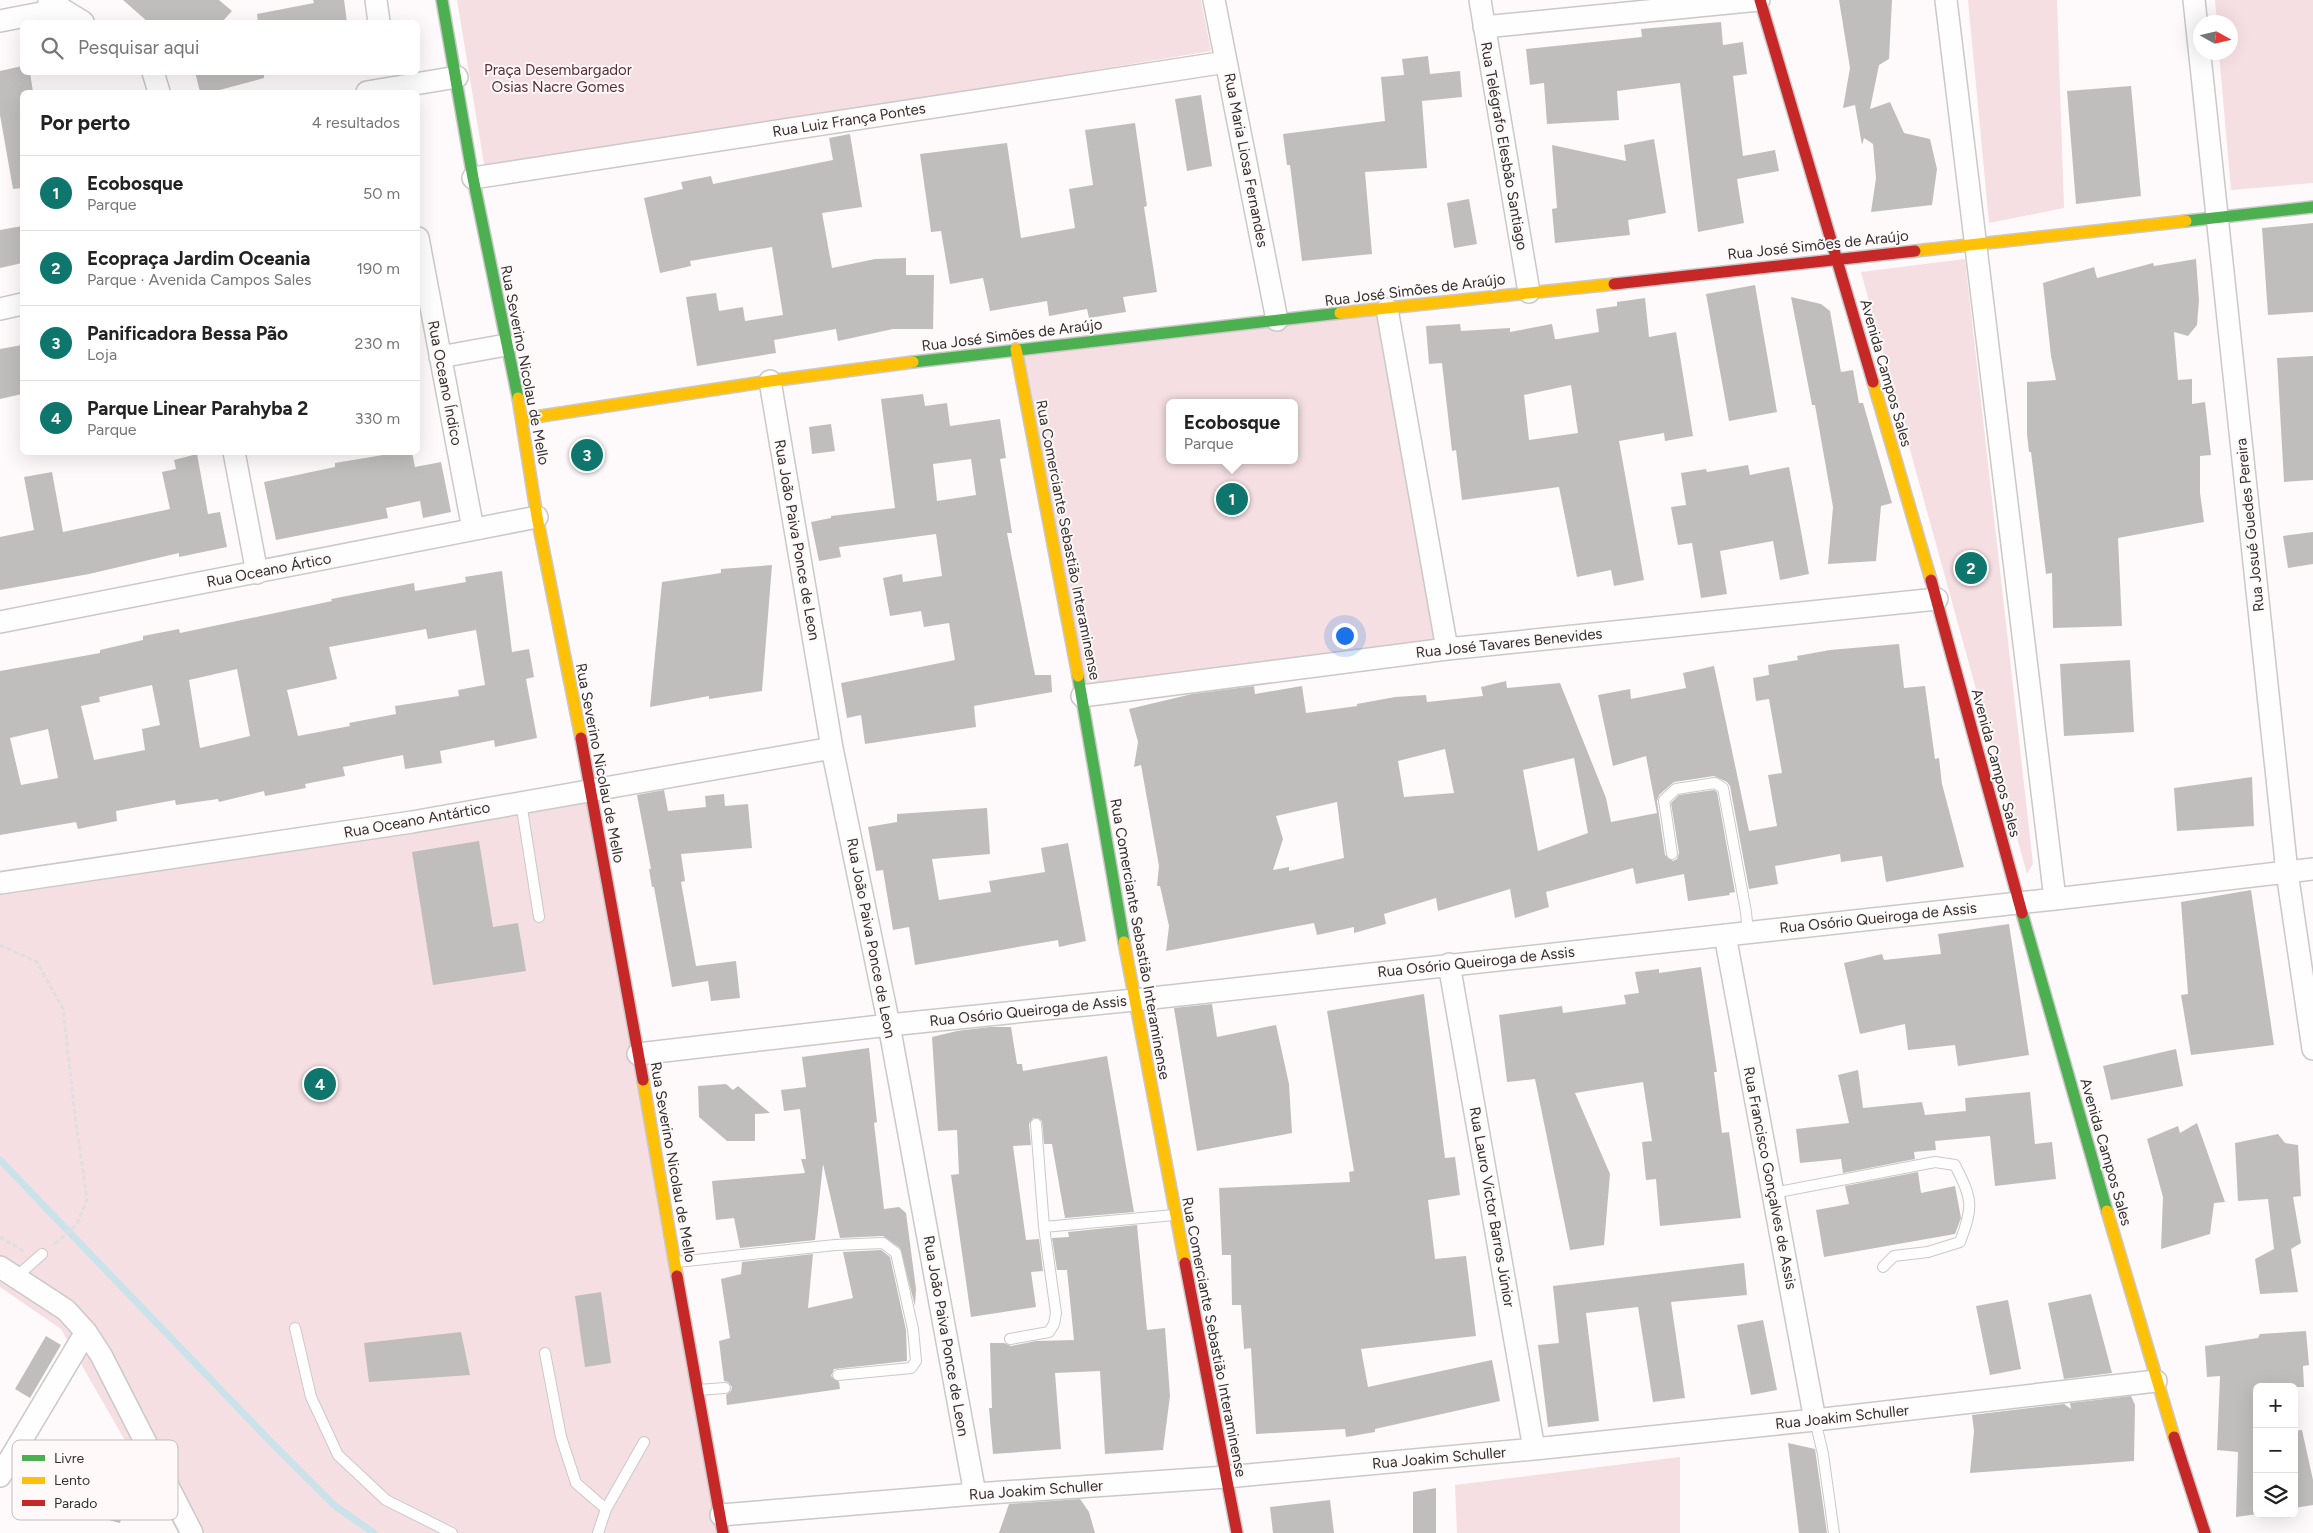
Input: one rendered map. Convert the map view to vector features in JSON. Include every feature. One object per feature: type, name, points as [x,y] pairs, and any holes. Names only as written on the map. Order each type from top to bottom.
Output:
[{"type":"street","points":[[376,0],[379,20]]},
{"type":"street","name":"Rua Severino Nicolau de Mello","points":[[442,0],[457,77],[473,178],[522,419],[537,517],[591,790],[722,1524]]},
{"type":"street","name":"Rua Maria Liosa Fernandes","points":[[1214,0],[1278,320]]},
{"type":"street","name":"Rua Telégrafo Elesbão Santiago","points":[[1480,0],[1529,292]]},
{"type":"street","points":[[1484,27],[1760,0]]},
{"type":"street","name":"Avenida Campos Sales","points":[[1760,0],[1936,599],[2019,902],[2156,1381],[2205,1533]]},
{"type":"street","points":[[1946,0],[2055,899]]},
{"type":"street","name":"Rua Josué Guedes Pereira","points":[[2194,0],[2287,872],[2313,1049]]},
{"type":"street","points":[[0,21],[54,4],[80,20]]},
{"type":"street","name":"Rua Luiz França Pontes","points":[[473,178],[1226,62]]},
{"type":"street","points":[[154,75],[158,90]]},
{"type":"street","points":[[372,90],[389,84],[457,77]]},
{"type":"street","name":"Rua José Simões de Araújo","points":[[522,419],[770,381],[1016,349],[1976,242],[2313,207]]},
{"type":"street","name":"Rua Oceano Índico","points":[[420,249],[473,529]]},
{"type":"street","points":[[0,309],[20,304]]},
{"type":"street","points":[[1387,309],[1447,649]]},
{"type":"street","points":[[440,357],[506,345]]},
{"type":"street","name":"Rua Comerciante Sebastião Interaminense","points":[[1016,349],[1082,696],[1134,1000],[1237,1533]]},
{"type":"street","name":"Rua João Paiva Ponce de Leon","points":[[770,381],[832,748],[889,1025],[975,1494]]},
{"type":"street","points":[[235,455],[258,572]]},
{"type":"street","name":"Rua Oceano Ártico","points":[[0,622],[537,517]]},
{"type":"street","name":"Rua José Tavares Benevides","points":[[1082,696],[1447,649],[1936,599]]},
{"type":"street","name":"Rua Oceano Antártico","points":[[0,883],[394,825],[832,748]]},
{"type":"street","name":"Rua Osório Queiroga de Assis","points":[[638,1054],[2313,869]]},
{"type":"street","name":"Rua Francisco Gonçalves de Assis","points":[[1725,935],[1815,1420]]},
{"type":"street","name":"Rua Lauro Victor Barros Júnior","points":[[1449,964],[1534,1449]]},
{"type":"street","points":[[8,1272],[66,1310],[86,1332],[102,1355],[145,1440]]},
{"type":"street","points":[[22,1440],[86,1332]]},
{"type":"street","name":"Rua Joakim Schuller","points":[[722,1524],[975,1494],[1226,1477],[1534,1449],[1815,1420],[2156,1381]]},
{"type":"street","points":[[0,1476],[12,1456]]},
{"type":"street","points":[[178,1505],[192,1533]]},
{"type":"lane","points":[[1672,854],[1664,800],[1676,789],[1715,783],[1723,788],[1748,932]]},
{"type":"lane","points":[[521,802],[539,917]]},
{"type":"lane","points":[[1010,1339],[1049,1332],[1054,1324],[1056,1313],[1044,1227],[1036,1124]]},
{"type":"lane","points":[[1773,1193],[1935,1162],[1955,1164],[1968,1190],[1970,1216],[1960,1242],[1928,1252],[1894,1256],[1883,1267]]},
{"type":"lane","points":[[1044,1227],[1176,1215]]},
{"type":"lane","points":[[676,1262],[835,1245],[883,1243],[896,1253],[913,1329],[916,1361],[911,1368],[838,1375]]},
{"type":"lane","points":[[8,1272],[42,1254]]},
{"type":"lane","points":[[295,1328],[311,1397],[338,1455],[386,1500],[452,1533]]},
{"type":"lane","points":[[545,1353],[561,1437],[576,1484],[606,1509]]},
{"type":"lane","points":[[698,1390],[725,1388]]},
{"type":"lane","points":[[1815,1420],[1823,1454],[1834,1533]]},
{"type":"lane","points":[[598,1533],[606,1509],[644,1442]]},
{"type":"path","points":[[0,945],[37,962],[64,1009],[76,1124],[87,1199],[77,1224],[56,1244]]},
{"type":"green space","name":"Praça Desembargador Osias Nacre Gomes","points":[[457,0],[1201,0],[1211,51],[485,170]]},
{"type":"green space","points":[[1968,0],[2057,0],[2064,208],[1989,223]]},
{"type":"green space","points":[[2215,0],[2313,0],[2313,183],[2231,190],[2220,60],[2238,60],[2238,15],[2216,15]]},
{"type":"green space","points":[[1965,259],[2033,864],[2027,874],[1861,272]]},
{"type":"green space","points":[[1387,309],[1447,649],[1082,696],[1016,349]]},
{"type":"green space","points":[[588,789],[718,1533],[178,1533],[171,1520],[178,1520],[178,1440],[125,1440],[61,1329],[0,1287],[0,882]]},
{"type":"green space","points":[[1680,1457],[1680,1533],[1457,1533],[1455,1485]]},
{"type":"building","points":[[123,0],[219,0],[232,11],[224,20],[146,20]]},
{"type":"building","points":[[313,0],[344,0],[347,20],[258,20],[257,14],[314,3]]},
{"type":"building","points":[[1839,0],[1892,0],[1889,59],[1879,65],[1870,109],[1890,102],[1904,133],[1930,139],[1937,169],[1932,205],[1871,212],[1876,178],[1873,144],[1864,138],[1862,145],[1855,105],[1843,108],[1850,68]]},
{"type":"building","points":[[1721,22],[1723,45],[1743,42],[1747,74],[1733,76],[1743,156],[1775,150],[1779,171],[1737,179],[1744,223],[1698,232],[1680,83],[1617,91],[1619,120],[1547,124],[1544,83],[1530,85],[1526,49],[1642,37],[1641,29]]},
{"type":"building","points":[[1428,56],[1430,74],[1460,71],[1462,97],[1422,101],[1427,168],[1365,172],[1372,254],[1302,261],[1290,165],[1287,165],[1283,134],[1385,121],[1381,77],[1404,75],[1402,59]]},
{"type":"building","points":[[20,66],[20,75],[30,75],[33,90],[20,90],[20,188],[13,189],[0,115],[0,71]]},
{"type":"building","points":[[196,75],[264,75],[264,78],[219,90],[200,90]]},
{"type":"building","points":[[2131,86],[2141,196],[2076,204],[2067,91]]},
{"type":"building","points":[[1201,95],[1212,166],[1187,171],[1175,99]]},
{"type":"building","points":[[1135,123],[1147,206],[1144,207],[1157,292],[1123,297],[1126,312],[1089,318],[1087,309],[1049,316],[1047,301],[990,311],[983,278],[950,284],[941,231],[931,232],[920,154],[1007,143],[1021,238],[1075,228],[1069,189],[1093,185],[1085,130]]},
{"type":"building","points":[[850,134],[862,207],[822,213],[832,268],[875,259],[906,258],[906,275],[934,275],[933,329],[893,329],[838,341],[836,329],[774,340],[776,353],[697,366],[686,297],[716,293],[719,311],[743,307],[745,321],[783,315],[772,247],[690,261],[691,266],[660,273],[644,198],[683,189],[681,182],[711,176],[713,184],[833,160],[829,138]]},
{"type":"building","points":[[1654,139],[1666,213],[1628,220],[1630,235],[1555,243],[1552,209],[1557,208],[1552,145],[1626,161],[1624,145]]},
{"type":"building","points":[[1469,199],[1477,244],[1454,248],[1447,203]]},
{"type":"building","points":[[2313,223],[2313,312],[2268,315],[2262,228]]},
{"type":"building","points":[[20,226],[20,263],[0,268],[0,230]]},
{"type":"building","points":[[2196,259],[2199,300],[2197,325],[2188,336],[2174,332],[2178,380],[2192,379],[2192,404],[2205,402],[2211,455],[2200,456],[2200,493],[2204,522],[2118,538],[2122,626],[2053,628],[2052,573],[2046,574],[2031,452],[2029,452],[2027,434],[2027,382],[2056,380],[2051,356],[2043,283],[2094,267],[2097,278],[2153,263],[2154,266]]},
{"type":"building","points":[[1755,285],[1777,412],[1729,421],[1706,294]]},
{"type":"building","points":[[1791,297],[1821,304],[1830,311],[1841,372],[1853,370],[1859,403],[1863,403],[1892,503],[1881,506],[1876,561],[1828,564],[1833,507],[1815,405],[1812,405]]},
{"type":"building","points":[[1645,298],[1649,337],[1676,332],[1693,436],[1665,441],[1664,433],[1619,441],[1644,580],[1614,586],[1611,570],[1577,577],[1559,487],[1462,500],[1456,450],[1452,451],[1442,363],[1429,364],[1426,326],[1460,324],[1461,331],[1510,328],[1510,332],[1552,324],[1555,339],[1558,339],[1599,332],[1596,309],[1617,306],[1617,302]],"holes":[[[1571,385],[1578,433],[1529,440],[1524,395]]]},
{"type":"building","points":[[20,345],[20,394],[0,399],[0,349]]},
{"type":"building","points":[[2313,356],[2313,480],[2284,482],[2277,358]]},
{"type":"building","points":[[923,394],[925,406],[947,403],[950,426],[1000,419],[1006,458],[1000,459],[1012,533],[1007,533],[1035,675],[1051,675],[1052,692],[974,706],[976,727],[865,744],[861,715],[847,718],[841,683],[955,660],[949,623],[924,627],[921,611],[890,616],[883,578],[902,574],[903,582],[942,576],[936,534],[839,547],[841,557],[819,561],[811,522],[831,518],[831,516],[895,508],[881,399]],"holes":[[[971,459],[976,495],[937,501],[933,464]]]},
{"type":"building","points":[[831,424],[835,451],[812,454],[809,427]]},
{"type":"building","points":[[197,455],[208,514],[220,512],[227,547],[179,557],[179,553],[89,574],[0,590],[0,537],[34,530],[24,477],[52,472],[63,532],[170,509],[162,472],[176,469],[174,460]]},
{"type":"building","points":[[383,455],[413,455],[415,467],[441,462],[451,512],[423,518],[420,501],[386,508],[388,518],[276,540],[264,482],[335,467],[335,463]]},
{"type":"building","points":[[1748,465],[1750,475],[1789,467],[1809,574],[1780,580],[1773,541],[1720,551],[1727,594],[1701,598],[1692,543],[1678,545],[1671,507],[1686,505],[1681,473],[1706,469],[1707,472]]},
{"type":"building","points":[[2313,532],[2313,564],[2288,568],[2283,536]]},
{"type":"building","points":[[772,565],[762,691],[709,699],[709,696],[650,707],[662,582],[721,573],[721,569]]},
{"type":"building","points":[[502,571],[512,652],[529,649],[534,677],[526,679],[537,738],[495,747],[494,740],[440,751],[442,763],[405,769],[403,755],[343,767],[345,776],[305,784],[306,788],[265,796],[264,791],[219,802],[218,799],[176,805],[175,800],[116,811],[117,821],[78,829],[76,822],[0,835],[0,671],[100,653],[100,650],[143,640],[143,636],[179,629],[180,633],[332,601],[331,599],[414,583],[415,591],[466,582],[465,577]],"holes":[[[426,629],[428,639],[476,630],[485,685],[458,690],[459,696],[395,706],[396,714],[349,723],[350,726],[298,736],[287,690],[337,679],[329,647]],[[237,669],[250,736],[200,748],[189,680]],[[152,685],[160,725],[142,729],[145,750],[94,760],[81,706],[100,702],[99,697]],[[48,729],[58,778],[21,785],[10,738]]]},
{"type":"building","points":[[1899,644],[1904,688],[1925,686],[1935,759],[1939,758],[1942,784],[1964,867],[1886,882],[1882,856],[1841,862],[1840,854],[1775,866],[1778,884],[1749,889],[1730,786],[1727,782],[1714,776],[1674,782],[1659,795],[1657,801],[1665,855],[1673,861],[1677,859],[1679,853],[1671,803],[1679,795],[1714,790],[1717,792],[1735,892],[1729,893],[1730,895],[1688,901],[1684,874],[1636,884],[1633,868],[1546,892],[1549,907],[1515,918],[1510,889],[1438,911],[1436,898],[1384,914],[1386,924],[1354,933],[1354,927],[1317,935],[1314,923],[1166,951],[1169,926],[1160,886],[1157,886],[1159,866],[1141,765],[1134,767],[1138,742],[1129,709],[1192,694],[1254,686],[1255,694],[1302,686],[1306,713],[1357,706],[1357,704],[1395,697],[1426,695],[1427,702],[1483,696],[1481,687],[1506,681],[1507,688],[1560,683],[1606,798],[1611,822],[1657,813],[1646,756],[1613,766],[1598,695],[1630,689],[1631,699],[1686,688],[1683,673],[1714,666],[1749,831],[1777,826],[1768,775],[1782,773],[1769,699],[1756,701],[1753,678],[1769,675],[1768,665],[1798,660],[1797,656],[1830,650]],"holes":[[[1445,749],[1454,793],[1404,797],[1398,761]],[[1574,758],[1588,833],[1538,851],[1523,770]],[[1337,802],[1344,858],[1289,871],[1289,867],[1273,870],[1283,839],[1276,816]]]},
{"type":"building","points":[[2130,660],[2134,732],[2064,736],[2060,664]]},
{"type":"building","points":[[2252,777],[2254,826],[2177,831],[2174,788]]},
{"type":"building","points":[[664,790],[668,811],[706,807],[705,796],[724,794],[725,806],[748,804],[752,848],[681,854],[685,881],[681,882],[696,966],[736,961],[740,998],[711,1001],[708,981],[672,987],[654,887],[652,887],[649,869],[651,869],[637,795]]},
{"type":"building","points":[[987,808],[990,854],[932,859],[939,900],[991,892],[989,881],[1045,872],[1041,848],[1068,843],[1086,941],[1059,947],[1058,940],[915,965],[909,927],[893,930],[883,870],[876,871],[868,827],[897,822],[897,814]]},
{"type":"building","points":[[479,841],[493,927],[518,923],[526,971],[433,985],[412,852]]},
{"type":"building","points":[[2251,890],[2274,1045],[2191,1055],[2181,995],[2188,994],[2181,902]]},
{"type":"building","points":[[2009,924],[2029,1055],[1958,1066],[1955,1045],[1908,1050],[1905,1024],[1860,1034],[1844,963],[1882,954],[1884,960],[1941,954],[1938,934]]},
{"type":"building","points":[[1701,967],[1717,1072],[1714,1072],[1722,1133],[1729,1132],[1741,1218],[1660,1226],[1656,1179],[1646,1180],[1642,1142],[1652,1141],[1643,1082],[1575,1093],[1610,1174],[1604,1245],[1570,1250],[1535,1079],[1507,1082],[1499,1015],[1562,1006],[1563,1013],[1626,1004],[1624,995],[1639,993],[1635,972],[1659,969],[1659,973]]},
{"type":"building","points":[[1424,994],[1445,1158],[1455,1157],[1460,1195],[1428,1200],[1435,1259],[1466,1256],[1476,1336],[1361,1349],[1368,1387],[1492,1360],[1500,1401],[1375,1429],[1375,1432],[1346,1437],[1345,1429],[1256,1434],[1251,1348],[1244,1349],[1241,1305],[1232,1305],[1231,1255],[1222,1255],[1219,1188],[1350,1182],[1349,1172],[1354,1171],[1327,1011]]},
{"type":"building","points":[[1212,1004],[1217,1037],[1276,1025],[1289,1084],[1292,1133],[1197,1151],[1174,1008]]},
{"type":"building","points":[[990,1027],[1011,1027],[1017,1064],[1022,1064],[1023,1071],[1107,1056],[1134,1212],[1065,1218],[1052,1144],[1044,1144],[1042,1121],[1038,1118],[1033,1118],[1029,1124],[1031,1145],[1013,1146],[1026,1240],[1039,1239],[1043,1271],[1031,1272],[1036,1307],[971,1317],[951,1175],[959,1174],[957,1130],[938,1131],[932,1037],[957,1031]]},
{"type":"building","points":[[869,1048],[877,1122],[874,1123],[884,1209],[899,1207],[906,1213],[916,1289],[915,1306],[900,1248],[883,1236],[840,1238],[823,1164],[815,1240],[740,1248],[734,1218],[716,1220],[712,1181],[805,1173],[801,1159],[806,1159],[800,1109],[784,1111],[781,1090],[806,1087],[802,1057]]},
{"type":"building","points":[[2176,1049],[2183,1086],[2111,1100],[2103,1066]]},
{"type":"building","points":[[1858,1070],[1863,1108],[1922,1102],[1925,1115],[1966,1111],[1965,1098],[2030,1092],[2035,1144],[2052,1142],[2056,1179],[1995,1186],[1990,1136],[1935,1141],[1936,1150],[1914,1152],[1915,1159],[1843,1173],[1841,1159],[1800,1163],[1796,1129],[1849,1123],[1838,1075]]},
{"type":"building","points":[[726,1084],[733,1090],[738,1086],[770,1113],[755,1114],[755,1141],[727,1141],[699,1117],[698,1086]]},
{"type":"building","points":[[2197,1123],[2225,1202],[2214,1203],[2210,1234],[2161,1249],[2163,1197],[2147,1139],[2178,1126],[2180,1133]]},
{"type":"building","points":[[2278,1134],[2285,1143],[2298,1145],[2301,1196],[2293,1197],[2301,1243],[2291,1249],[2298,1292],[2260,1294],[2255,1259],[2274,1249],[2268,1199],[2238,1201],[2235,1143]]},
{"type":"building","points":[[1918,1172],[1921,1193],[1955,1186],[1961,1218],[1955,1234],[1824,1257],[1816,1210],[1849,1204],[1845,1186]]},
{"type":"building","points":[[1137,1225],[1147,1330],[1165,1328],[1170,1396],[1163,1450],[1105,1454],[1100,1371],[1055,1373],[1061,1449],[993,1454],[989,1408],[992,1408],[990,1343],[1004,1343],[1011,1346],[1036,1341],[1074,1340],[1067,1270],[1057,1270],[1052,1238],[1069,1237],[1068,1232]]},
{"type":"building","points":[[881,1250],[890,1257],[906,1330],[907,1361],[834,1369],[831,1376],[839,1382],[840,1389],[727,1405],[726,1395],[731,1391],[732,1387],[728,1382],[724,1381],[719,1341],[730,1338],[721,1279],[741,1274],[742,1262],[813,1254],[808,1308],[853,1298],[843,1252]]},
{"type":"building","points":[[1744,1263],[1747,1295],[1671,1302],[1685,1398],[1653,1402],[1638,1307],[1586,1313],[1599,1421],[1548,1427],[1538,1345],[1559,1343],[1553,1286]]},
{"type":"building","points":[[601,1292],[611,1363],[585,1367],[575,1296]]},
{"type":"building","points":[[2091,1294],[2112,1373],[2064,1379],[2048,1303]]},
{"type":"building","points":[[2008,1300],[2021,1369],[1990,1375],[1976,1306]]},
{"type":"building","points":[[1763,1320],[1777,1390],[1751,1395],[1737,1325]]},
{"type":"building","points":[[2306,1331],[2309,1365],[2303,1366],[2304,1387],[2298,1387],[2298,1383],[2253,1383],[2253,1515],[2236,1517],[2238,1452],[2217,1450],[2220,1376],[2207,1377],[2205,1346],[2258,1338],[2260,1334]]},
{"type":"building","points":[[461,1332],[470,1375],[369,1382],[364,1343]]},
{"type":"building","points":[[46,1336],[61,1345],[30,1398],[15,1389]]},
{"type":"building","points":[[2131,1396],[2135,1405],[2134,1461],[1970,1473],[1974,1431],[1972,1415],[2064,1404],[2071,1409],[2070,1403]]},
{"type":"building","points":[[2298,1430],[2302,1430],[2313,1480],[2313,1505],[2298,1507],[2298,1473]]},
{"type":"building","points":[[1788,1443],[1815,1449],[1827,1533],[1799,1533]]},
{"type":"building","points":[[1436,1488],[1436,1533],[1413,1533],[1413,1492]]},
{"type":"building","points":[[1080,1499],[1089,1512],[1095,1533],[999,1533],[1009,1504]]},
{"type":"building","points":[[1330,1500],[1334,1533],[1273,1533],[1270,1507]]},
{"type":"building","points":[[108,1520],[121,1520],[120,1523]]},
{"type":"waterway","points":[[0,1160],[268,1439],[335,1506],[374,1533]]},
{"type":"traffic: fast","points":[[442,0],[473,178],[518,398]]},
{"type":"traffic: fast","points":[[2186,221],[2313,207]]},
{"type":"traffic: fast","points":[[913,362],[1340,313]]},
{"type":"traffic: fast","points":[[1078,676],[1124,942]]},
{"type":"traffic: fast","points":[[2022,913],[2107,1211]]},
{"type":"traffic: slow","points":[[1915,251],[2186,221]]},
{"type":"traffic: slow","points":[[1340,313],[1614,284]]},
{"type":"traffic: slow","points":[[1016,349],[1078,676]]},
{"type":"traffic: slow","points":[[522,419],[770,381],[913,362]]},
{"type":"traffic: slow","points":[[1873,382],[1931,580]]},
{"type":"traffic: slow","points":[[518,398],[537,517],[581,738]]},
{"type":"traffic: slow","points":[[1124,942],[1185,1263]]},
{"type":"traffic: slow","points":[[643,1080],[677,1276]]},
{"type":"traffic: slow","points":[[2107,1211],[2174,1437]]},
{"type":"traffic: jam","points":[[1760,0],[1873,382]]},
{"type":"traffic: jam","points":[[1614,284],[1915,251]]},
{"type":"traffic: jam","points":[[1931,580],[2022,913]]},
{"type":"traffic: jam","points":[[581,738],[643,1080]]},
{"type":"traffic: jam","points":[[1185,1263],[1237,1533]]},
{"type":"traffic: jam","points":[[677,1276],[723,1533]]},
{"type":"traffic: jam","points":[[2174,1437],[2205,1533]]},
{"type":"place","name":"Panificadora Bessa Pão","points":[[587,455]]},
{"type":"place","name":"Ecobosque","points":[[1232,499]]},
{"type":"place","name":"Ecopraça Jardim Oceania","points":[[1971,568]]},
{"type":"place","name":"Parque Linear Parahyba 2","points":[[320,1084]]}]
